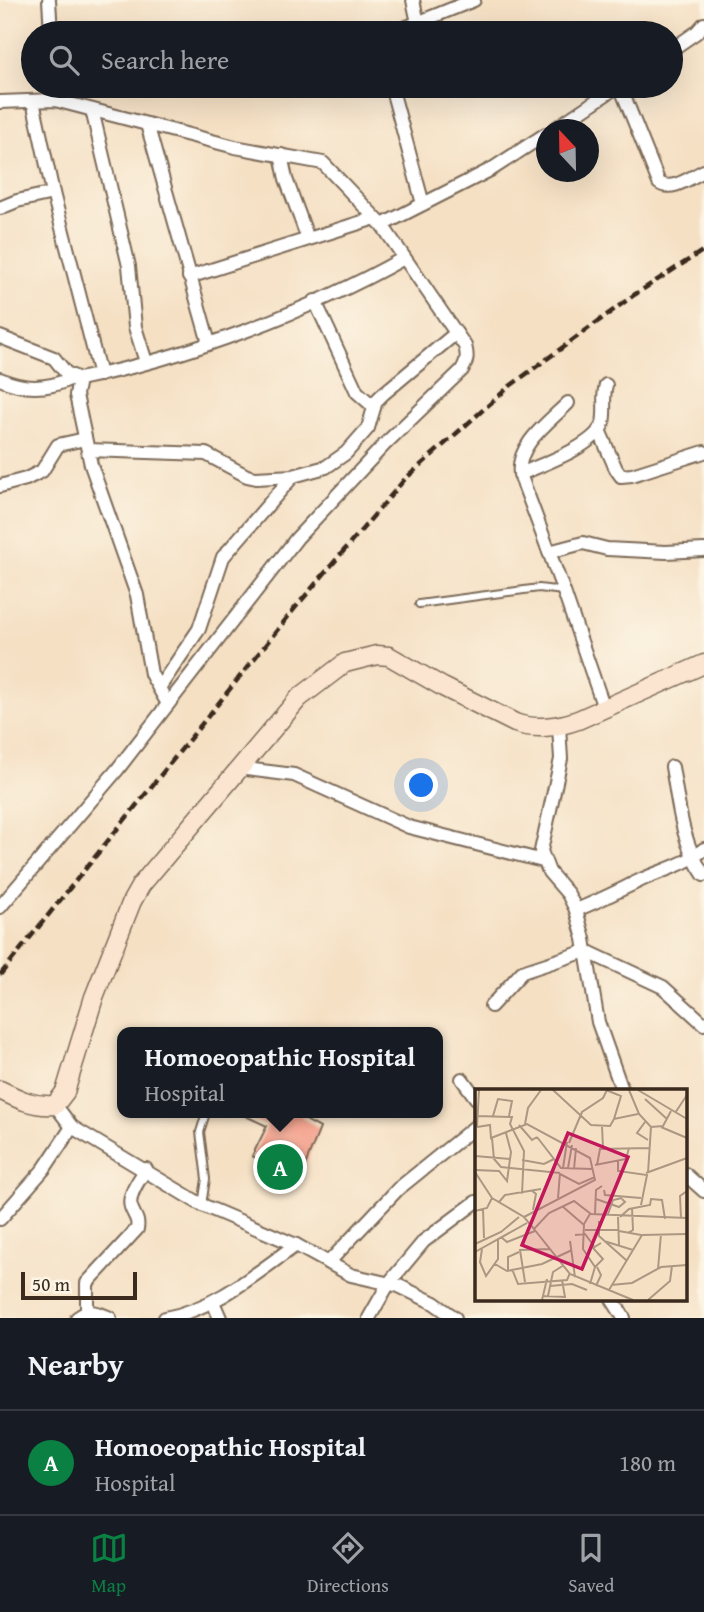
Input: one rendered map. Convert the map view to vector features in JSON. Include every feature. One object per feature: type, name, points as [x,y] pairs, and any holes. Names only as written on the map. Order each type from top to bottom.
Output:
[{"type":"street","points":[[49,0],[50,21]]},
{"type":"street","points":[[413,0],[418,21]]},
{"type":"street","points":[[423,21],[474,0]]},
{"type":"street","points":[[683,42],[704,24]]},
{"type":"street","points":[[394,98],[423,204]]},
{"type":"street","points":[[570,119],[601,98]]},
{"type":"street","points":[[624,98],[663,187],[671,187],[704,171]]},
{"type":"street","points":[[0,102],[55,100],[242,149],[323,163],[379,222],[468,354],[462,370],[386,444],[297,538],[117,770],[0,907]]},
{"type":"street","points":[[33,101],[53,193],[100,375]]},
{"type":"street","points":[[92,110],[129,266],[135,327],[146,362]]},
{"type":"street","points":[[147,124],[209,343]]},
{"type":"street","points":[[189,277],[308,239],[379,222],[423,204],[492,169],[536,141]]},
{"type":"street","points":[[281,155],[308,239]]},
{"type":"street","points":[[0,208],[17,201],[53,193]]},
{"type":"street","points":[[0,379],[36,387],[54,386],[146,362],[209,343],[315,301],[357,284],[404,258]]},
{"type":"street","points":[[315,301],[357,392],[374,407]]},
{"type":"street","points":[[0,486],[26,479],[42,471],[58,445],[86,444],[206,454],[256,478],[293,476],[326,467],[337,462],[368,428],[374,407],[383,394],[456,333]]},
{"type":"street","points":[[0,337],[54,358],[75,379],[76,395],[95,478],[137,595],[148,665],[168,704]]},
{"type":"street","points":[[520,474],[581,446],[599,430],[603,422],[603,395],[606,385]]},
{"type":"street","points":[[568,402],[531,440],[521,455],[520,474],[565,592],[604,708]]},
{"type":"street","points":[[599,430],[621,476],[704,453]]},
{"type":"street","points":[[159,688],[199,629],[223,557],[293,476]]},
{"type":"street","points":[[549,552],[583,543],[607,550],[704,550]]},
{"type":"street","points":[[55,1105],[65,1092],[90,1010],[132,901],[141,885],[306,693],[345,663],[377,655],[389,656],[514,723],[559,726],[704,664]]},
{"type":"street","points":[[559,726],[561,759],[541,851],[543,860],[576,910],[598,1022],[622,1089]]},
{"type":"street","points":[[673,767],[683,830],[692,858],[704,875]]},
{"type":"street","points":[[239,768],[294,775],[409,827],[463,843],[543,860]]},
{"type":"street","points":[[576,910],[611,897],[692,858],[704,849]]},
{"type":"street","points":[[491,1006],[522,972],[586,951],[663,987],[704,1024]]},
{"type":"street","points":[[462,1079],[475,1095]]},
{"type":"street","points":[[0,1090],[31,1104],[55,1105],[72,1127],[202,1205],[296,1245],[351,1275],[389,1283],[435,1303],[455,1318]]},
{"type":"street","points":[[0,1219],[44,1169],[72,1127]]},
{"type":"street","points":[[328,1264],[398,1189],[475,1128]]},
{"type":"street","points":[[82,1315],[87,1283],[137,1229],[138,1222],[130,1198],[146,1169]]},
{"type":"street","points":[[686,1175],[704,1191]]},
{"type":"street","points":[[369,1318],[389,1283],[432,1233],[475,1203]]},
{"type":"street","points":[[165,1318],[193,1311],[213,1302],[296,1245]]},
{"type":"street","points":[[613,1300],[624,1318]]},
{"type":"street","points":[[213,1302],[220,1318]]},
{"type":"street","points":[[82,1315],[93,1310],[110,1318]]},
{"type":"lane","points":[[419,604],[539,588],[565,592]]},
{"type":"lane","points":[[202,1205],[206,1180],[200,1132],[204,1118]]},
{"type":"building","points":[[250,1118],[302,1118],[320,1128],[299,1180],[252,1156],[267,1126]]},
{"type":"railway","points":[[0,975],[295,608],[405,479],[510,386],[634,295],[704,250]]},
{"type":"place","name":"Homoeopathic Hospital","points":[[280,1167]]}]
